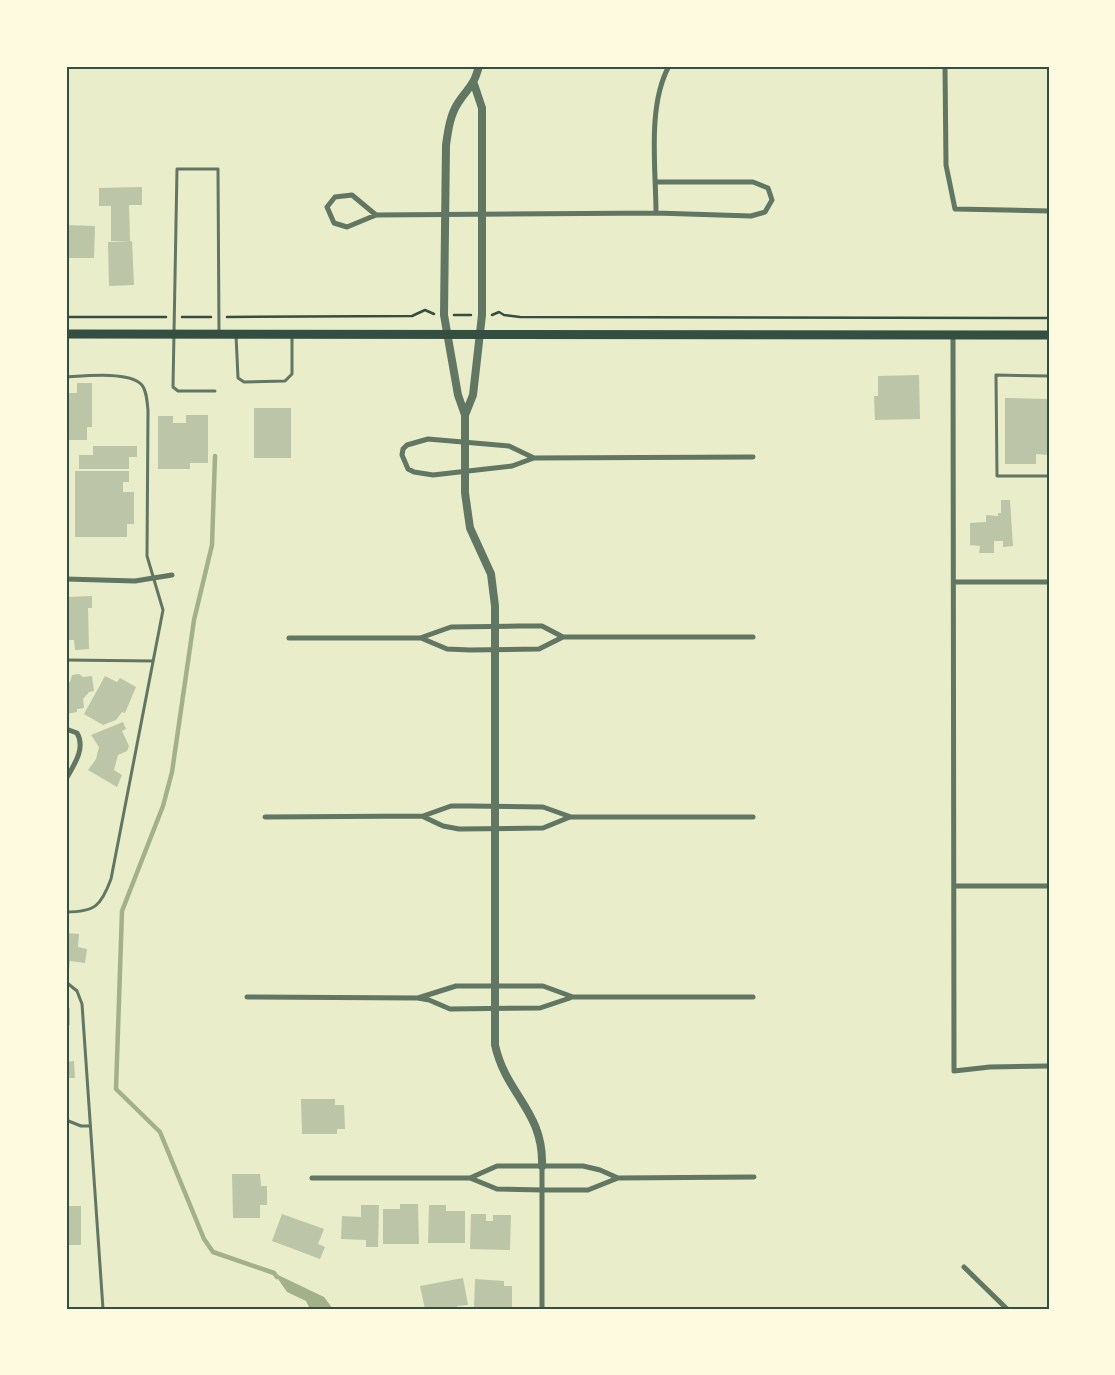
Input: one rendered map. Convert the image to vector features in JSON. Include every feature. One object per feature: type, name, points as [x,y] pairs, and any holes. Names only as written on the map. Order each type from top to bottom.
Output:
[{"type":"main road","points":[[66,334],[1049,336]]},
{"type":"street","points":[[479,66],[474,84],[457,104],[446,145],[444,315],[458,395],[465,416],[465,494],[470,528],[491,574],[496,606],[494,649],[494,806],[495,1009],[498,1056],[510,1085],[535,1121],[541,1140],[542,1309]]},
{"type":"street","points":[[656,213],[656,110],[660,85],[668,66]]},
{"type":"street","points":[[945,66],[946,165],[955,209],[1049,211]]},
{"type":"street","points":[[465,416],[473,395],[482,315],[482,108],[474,84]]},
{"type":"street","points":[[376,215],[352,195],[334,197],[327,207],[330,218],[338,226],[356,224],[376,215],[656,213],[727,217],[759,216],[766,212],[772,200],[768,188],[753,182],[656,182]]},
{"type":"street","points":[[953,336],[954,1071],[990,1067],[1049,1066]]},
{"type":"street","points":[[534,458],[509,446],[419,440],[407,445],[403,449],[402,456],[408,469],[422,474],[438,475],[466,470],[512,466],[534,458],[753,457]]},
{"type":"street","points":[[66,579],[135,581],[172,575]]},
{"type":"street","points":[[954,582],[1049,582]]},
{"type":"street","points":[[289,638],[420,638],[451,627],[542,626],[563,637]]},
{"type":"street","points":[[420,638],[447,649],[539,649],[563,637],[753,637]]},
{"type":"street","points":[[66,729],[77,733],[81,744],[74,766],[66,779]]},
{"type":"street","points":[[265,817],[423,816],[451,806],[543,807],[571,817],[754,817]]},
{"type":"street","points":[[423,816],[450,828],[495,829],[543,828],[571,817]]},
{"type":"street","points":[[954,886],[1049,886]]},
{"type":"street","points":[[418,998],[449,987],[543,986],[573,997]]},
{"type":"street","points":[[248,997],[418,998],[429,1000],[450,1009],[495,1009],[540,1008],[573,997],[753,997]]},
{"type":"street","points":[[470,1178],[492,1166],[583,1166],[600,1170],[618,1178]]},
{"type":"street","points":[[312,1178],[470,1178],[497,1189],[588,1190],[618,1178],[754,1177]]},
{"type":"street","points":[[964,1267],[1006,1309]]},
{"type":"lane","points":[[215,391],[178,391],[173,387],[178,169],[218,169],[219,334]]},
{"type":"lane","points":[[236,334],[238,378],[244,382],[285,381],[292,374],[292,334]]},
{"type":"lane","points":[[1049,376],[996,375],[997,476],[1049,476]]},
{"type":"lane","points":[[66,377],[126,377],[140,383],[144,389],[148,410],[148,556],[163,610],[111,879],[103,898],[96,907],[80,912],[66,912]]},
{"type":"lane","points":[[66,660],[153,661]]},
{"type":"lane","points":[[66,982],[77,991],[82,1004],[104,1309]]},
{"type":"lane","points":[[66,1120],[81,1126],[90,1126]]},
{"type":"path","points":[[66,317],[412,316],[425,310],[432,314],[444,315],[482,315],[499,312],[504,315],[520,317],[1049,318]]},
{"type":"shaded area","points":[[274,1273],[324,1297],[333,1309],[310,1309],[306,1301],[287,1292]]},
{"type":"building","points":[[142,187],[142,205],[129,205],[130,241],[111,241],[111,206],[99,206],[99,188]]},
{"type":"building","points":[[66,225],[95,226],[94,258],[66,258]]},
{"type":"building","points":[[132,241],[134,285],[109,286],[108,242]]},
{"type":"building","points":[[919,375],[920,419],[875,420],[874,396],[878,396],[878,376]]},
{"type":"building","points":[[77,383],[92,383],[92,427],[87,427],[87,440],[66,440],[66,393],[77,393]]},
{"type":"building","points":[[1005,398],[1049,399],[1049,455],[1036,454],[1036,464],[1005,464]]},
{"type":"building","points":[[254,408],[291,408],[291,458],[254,458]]},
{"type":"building","points":[[186,415],[208,415],[208,463],[190,463],[190,469],[158,469],[158,416],[173,416],[173,423],[186,423]]},
{"type":"building","points":[[93,446],[137,446],[137,457],[129,457],[129,469],[79,469],[79,455],[93,455]]},
{"type":"building","points":[[75,471],[129,471],[129,482],[123,482],[123,492],[134,492],[134,524],[127,524],[127,537],[75,537]]},
{"type":"building","points":[[1001,500],[1010,500],[1013,546],[1003,547],[1003,541],[994,541],[994,553],[979,553],[980,546],[970,545],[970,523],[986,522],[986,515],[998,516],[998,513],[1001,513]]},
{"type":"building","points":[[92,596],[92,608],[88,608],[89,649],[75,650],[74,640],[66,640],[66,597]]},
{"type":"building","points":[[79,674],[83,677],[92,676],[94,691],[89,692],[83,699],[84,708],[77,709],[77,712],[66,714],[66,683],[70,682],[72,675]]},
{"type":"building","points":[[105,676],[117,682],[120,678],[136,687],[125,713],[122,712],[116,720],[103,725],[84,714]]},
{"type":"building","points":[[123,722],[126,729],[122,731],[129,746],[127,751],[118,755],[114,770],[122,775],[117,787],[88,770],[96,759],[99,747],[91,735]]},
{"type":"building","points":[[66,933],[79,934],[78,947],[87,949],[85,963],[70,961],[69,970],[66,970]]},
{"type":"building","points":[[66,1008],[70,1008],[70,1025],[66,1025]]},
{"type":"building","points":[[74,1061],[75,1078],[66,1078],[66,1062]]},
{"type":"building","points":[[301,1099],[335,1099],[335,1105],[344,1105],[345,1129],[337,1129],[337,1134],[302,1134]]},
{"type":"building","points":[[232,1174],[260,1174],[261,1186],[267,1186],[267,1205],[260,1205],[260,1218],[233,1218]]},
{"type":"building","points":[[400,1204],[418,1204],[419,1244],[383,1244],[383,1209],[400,1209]]},
{"type":"building","points":[[361,1205],[379,1205],[378,1247],[366,1247],[366,1240],[341,1239],[342,1216],[361,1217]]},
{"type":"building","points":[[429,1205],[446,1205],[446,1211],[465,1211],[465,1243],[428,1243]]},
{"type":"building","points":[[66,1206],[81,1206],[81,1245],[66,1245]]},
{"type":"building","points":[[282,1214],[324,1229],[318,1244],[325,1247],[320,1259],[272,1241]]},
{"type":"building","points":[[471,1214],[486,1214],[486,1221],[493,1221],[493,1215],[511,1215],[510,1250],[470,1249]]},
{"type":"building","points":[[463,1278],[468,1305],[457,1306],[458,1309],[425,1309],[420,1286]]},
{"type":"building","points":[[475,1279],[504,1281],[504,1286],[512,1286],[512,1309],[474,1309]]},
{"type":"waterway","points":[[215,456],[212,545],[194,620],[172,772],[163,806],[122,911],[116,1089],[160,1132],[204,1239],[213,1252],[274,1273],[277,1277]]}]
